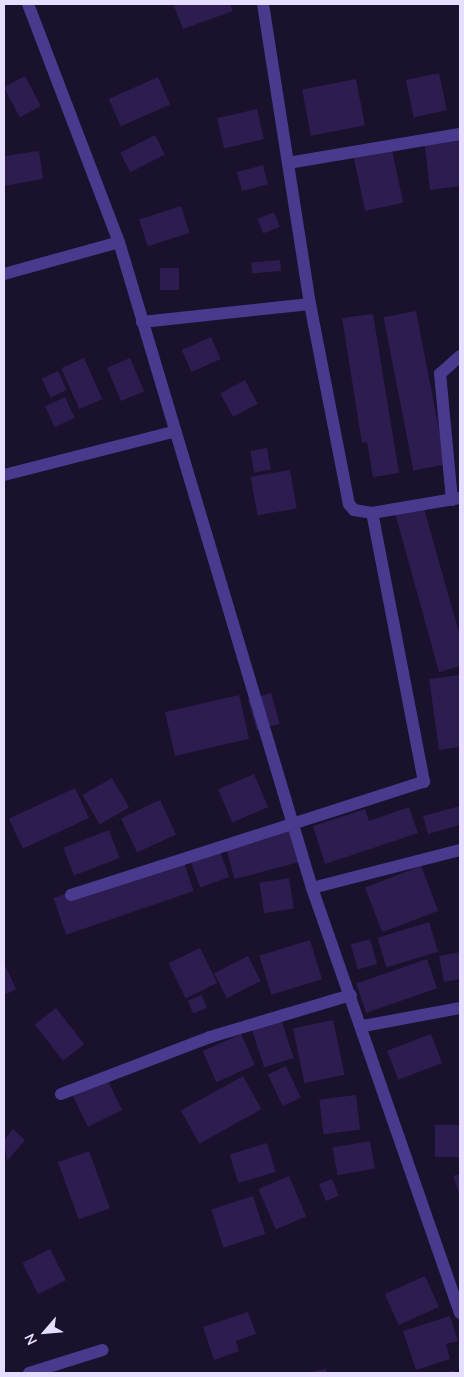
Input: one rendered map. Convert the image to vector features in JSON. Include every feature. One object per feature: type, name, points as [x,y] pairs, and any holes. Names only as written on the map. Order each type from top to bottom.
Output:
[{"type":"street","points":[[28,4],[119,242],[173,432],[312,888],[363,1026],[460,1313]]},
{"type":"street","points":[[263,4],[310,304],[346,494],[354,510],[372,513],[456,499],[440,374],[460,356]]},
{"type":"street","points":[[288,163],[460,134]]},
{"type":"street","points":[[4,274],[119,242]]},
{"type":"street","points":[[142,322],[310,304]]},
{"type":"street","points":[[4,475],[173,432]]},
{"type":"street","points":[[71,895],[294,827],[424,782],[372,513]]},
{"type":"street","points":[[312,888],[460,850]]},
{"type":"street","points":[[61,1094],[210,1038],[351,995]]},
{"type":"street","points":[[363,1026],[460,1008]]},
{"type":"street","points":[[29,1373],[103,1350]]},
{"type":"building","points":[[173,4],[230,4],[233,11],[183,29]]},
{"type":"building","points":[[439,73],[447,110],[414,117],[406,80]]},
{"type":"building","points":[[25,76],[41,106],[20,117],[4,87]]},
{"type":"building","points":[[158,77],[170,104],[121,126],[109,99]]},
{"type":"building","points":[[356,79],[365,125],[311,136],[302,89]]},
{"type":"building","points":[[257,109],[264,139],[224,148],[217,118]]},
{"type":"building","points":[[460,134],[460,186],[430,190],[424,139]]},
{"type":"building","points":[[155,135],[165,155],[130,172],[120,153]]},
{"type":"building","points":[[392,150],[403,203],[365,211],[354,158]]},
{"type":"building","points":[[39,151],[43,179],[4,186],[4,156]]},
{"type":"building","points":[[263,165],[268,184],[242,191],[237,172]]},
{"type":"building","points":[[181,206],[190,233],[148,246],[139,220]]},
{"type":"building","points":[[274,212],[280,227],[263,234],[257,219]]},
{"type":"building","points":[[280,260],[281,271],[252,273],[251,263]]},
{"type":"building","points":[[160,268],[179,268],[179,290],[160,290]]},
{"type":"building","points":[[416,311],[446,464],[413,470],[384,317]]},
{"type":"building","points":[[373,314],[399,473],[373,477],[367,442],[362,443],[342,318]]},
{"type":"building","points":[[211,337],[221,359],[192,372],[182,350]]},
{"type":"building","points":[[84,358],[102,399],[79,409],[61,368]]},
{"type":"building","points":[[130,358],[144,391],[121,401],[107,368]]},
{"type":"building","points":[[58,371],[67,390],[51,398],[42,379]]},
{"type":"building","points":[[245,380],[258,404],[233,417],[220,393]]},
{"type":"building","points":[[65,397],[75,418],[55,427],[45,406]]},
{"type":"building","points":[[267,448],[271,470],[254,473],[250,451]]},
{"type":"building","points":[[290,470],[297,508],[257,515],[251,477]]},
{"type":"building","points":[[423,505],[460,636],[460,666],[439,672],[395,513]]},
{"type":"building","points":[[460,675],[460,747],[439,750],[429,679]]},
{"type":"building","points":[[271,693],[280,724],[257,730],[248,700]]},
{"type":"building","points":[[239,695],[249,739],[175,756],[165,712]]},
{"type":"building","points":[[254,774],[268,807],[232,822],[218,789]]},
{"type":"building","points":[[112,778],[129,807],[100,824],[83,795]]},
{"type":"building","points":[[75,788],[89,818],[23,849],[9,819]]},
{"type":"building","points":[[160,800],[176,834],[137,853],[121,818]]},
{"type":"building","points":[[460,806],[460,825],[428,834],[423,816]]},
{"type":"building","points":[[409,807],[418,833],[325,864],[313,826],[365,809],[369,821]]},
{"type":"building","points":[[290,824],[300,862],[234,879],[224,842]]},
{"type":"building","points":[[109,830],[120,858],[74,876],[63,848]]},
{"type":"building","points":[[218,846],[229,877],[200,888],[189,857]]},
{"type":"building","points":[[181,854],[194,891],[66,935],[53,898]]},
{"type":"building","points":[[421,866],[438,911],[382,932],[365,888]]},
{"type":"building","points":[[289,878],[294,909],[264,913],[259,883]]},
{"type":"building","points":[[429,922],[438,952],[386,967],[377,938]]},
{"type":"building","points":[[370,939],[377,964],[358,970],[351,945]]},
{"type":"building","points":[[310,940],[322,979],[271,995],[259,955]]},
{"type":"building","points":[[200,948],[217,983],[186,998],[169,963]]},
{"type":"building","points":[[460,952],[460,979],[444,982],[439,956]]},
{"type":"building","points":[[248,956],[261,981],[227,998],[214,973]]},
{"type":"building","points":[[427,959],[437,988],[366,1013],[356,983]]},
{"type":"building","points":[[4,963],[16,989],[4,995]]},
{"type":"building","points":[[202,995],[207,1008],[193,1013],[188,1000]]},
{"type":"building","points":[[56,1008],[84,1044],[63,1061],[35,1025]]},
{"type":"building","points":[[281,1019],[294,1058],[264,1068],[252,1029]]},
{"type":"building","points":[[333,1020],[345,1075],[305,1083],[293,1029]]},
{"type":"building","points":[[241,1034],[255,1065],[216,1082],[203,1051]]},
{"type":"building","points":[[431,1034],[442,1063],[398,1080],[387,1051]]},
{"type":"building","points":[[286,1066],[301,1098],[283,1106],[268,1074]]},
{"type":"building","points":[[105,1075],[122,1110],[88,1127],[71,1092]]},
{"type":"building","points":[[243,1076],[261,1109],[199,1144],[181,1110]]},
{"type":"building","points":[[356,1095],[360,1130],[324,1134],[319,1100]]},
{"type":"building","points":[[435,1125],[460,1125],[460,1157],[435,1157]]},
{"type":"building","points":[[13,1129],[25,1140],[7,1161],[4,1140]]},
{"type":"building","points":[[370,1141],[375,1169],[337,1175],[333,1148]]},
{"type":"building","points":[[267,1143],[276,1172],[238,1183],[230,1154]]},
{"type":"building","points":[[89,1151],[110,1208],[79,1220],[58,1162]]},
{"type":"building","points":[[460,1174],[460,1196],[453,1176]]},
{"type":"building","points":[[289,1176],[306,1217],[276,1229],[259,1189]]},
{"type":"building","points":[[332,1179],[339,1196],[326,1201],[319,1184]]},
{"type":"building","points":[[253,1196],[265,1234],[224,1248],[211,1210]]},
{"type":"building","points":[[50,1249],[66,1280],[38,1294],[22,1263]]},
{"type":"building","points":[[425,1276],[439,1307],[399,1325],[385,1294]]},
{"type":"building","points":[[248,1312],[256,1334],[236,1341],[239,1351],[214,1360],[203,1327]]},
{"type":"building","points":[[450,1316],[458,1341],[446,1344],[450,1359],[416,1370],[403,1331]]},
{"type":"building","points":[[326,1369],[327,1373],[310,1373],[310,1372]]},
{"type":"building","points":[[454,1370],[455,1373],[443,1373]]}]
